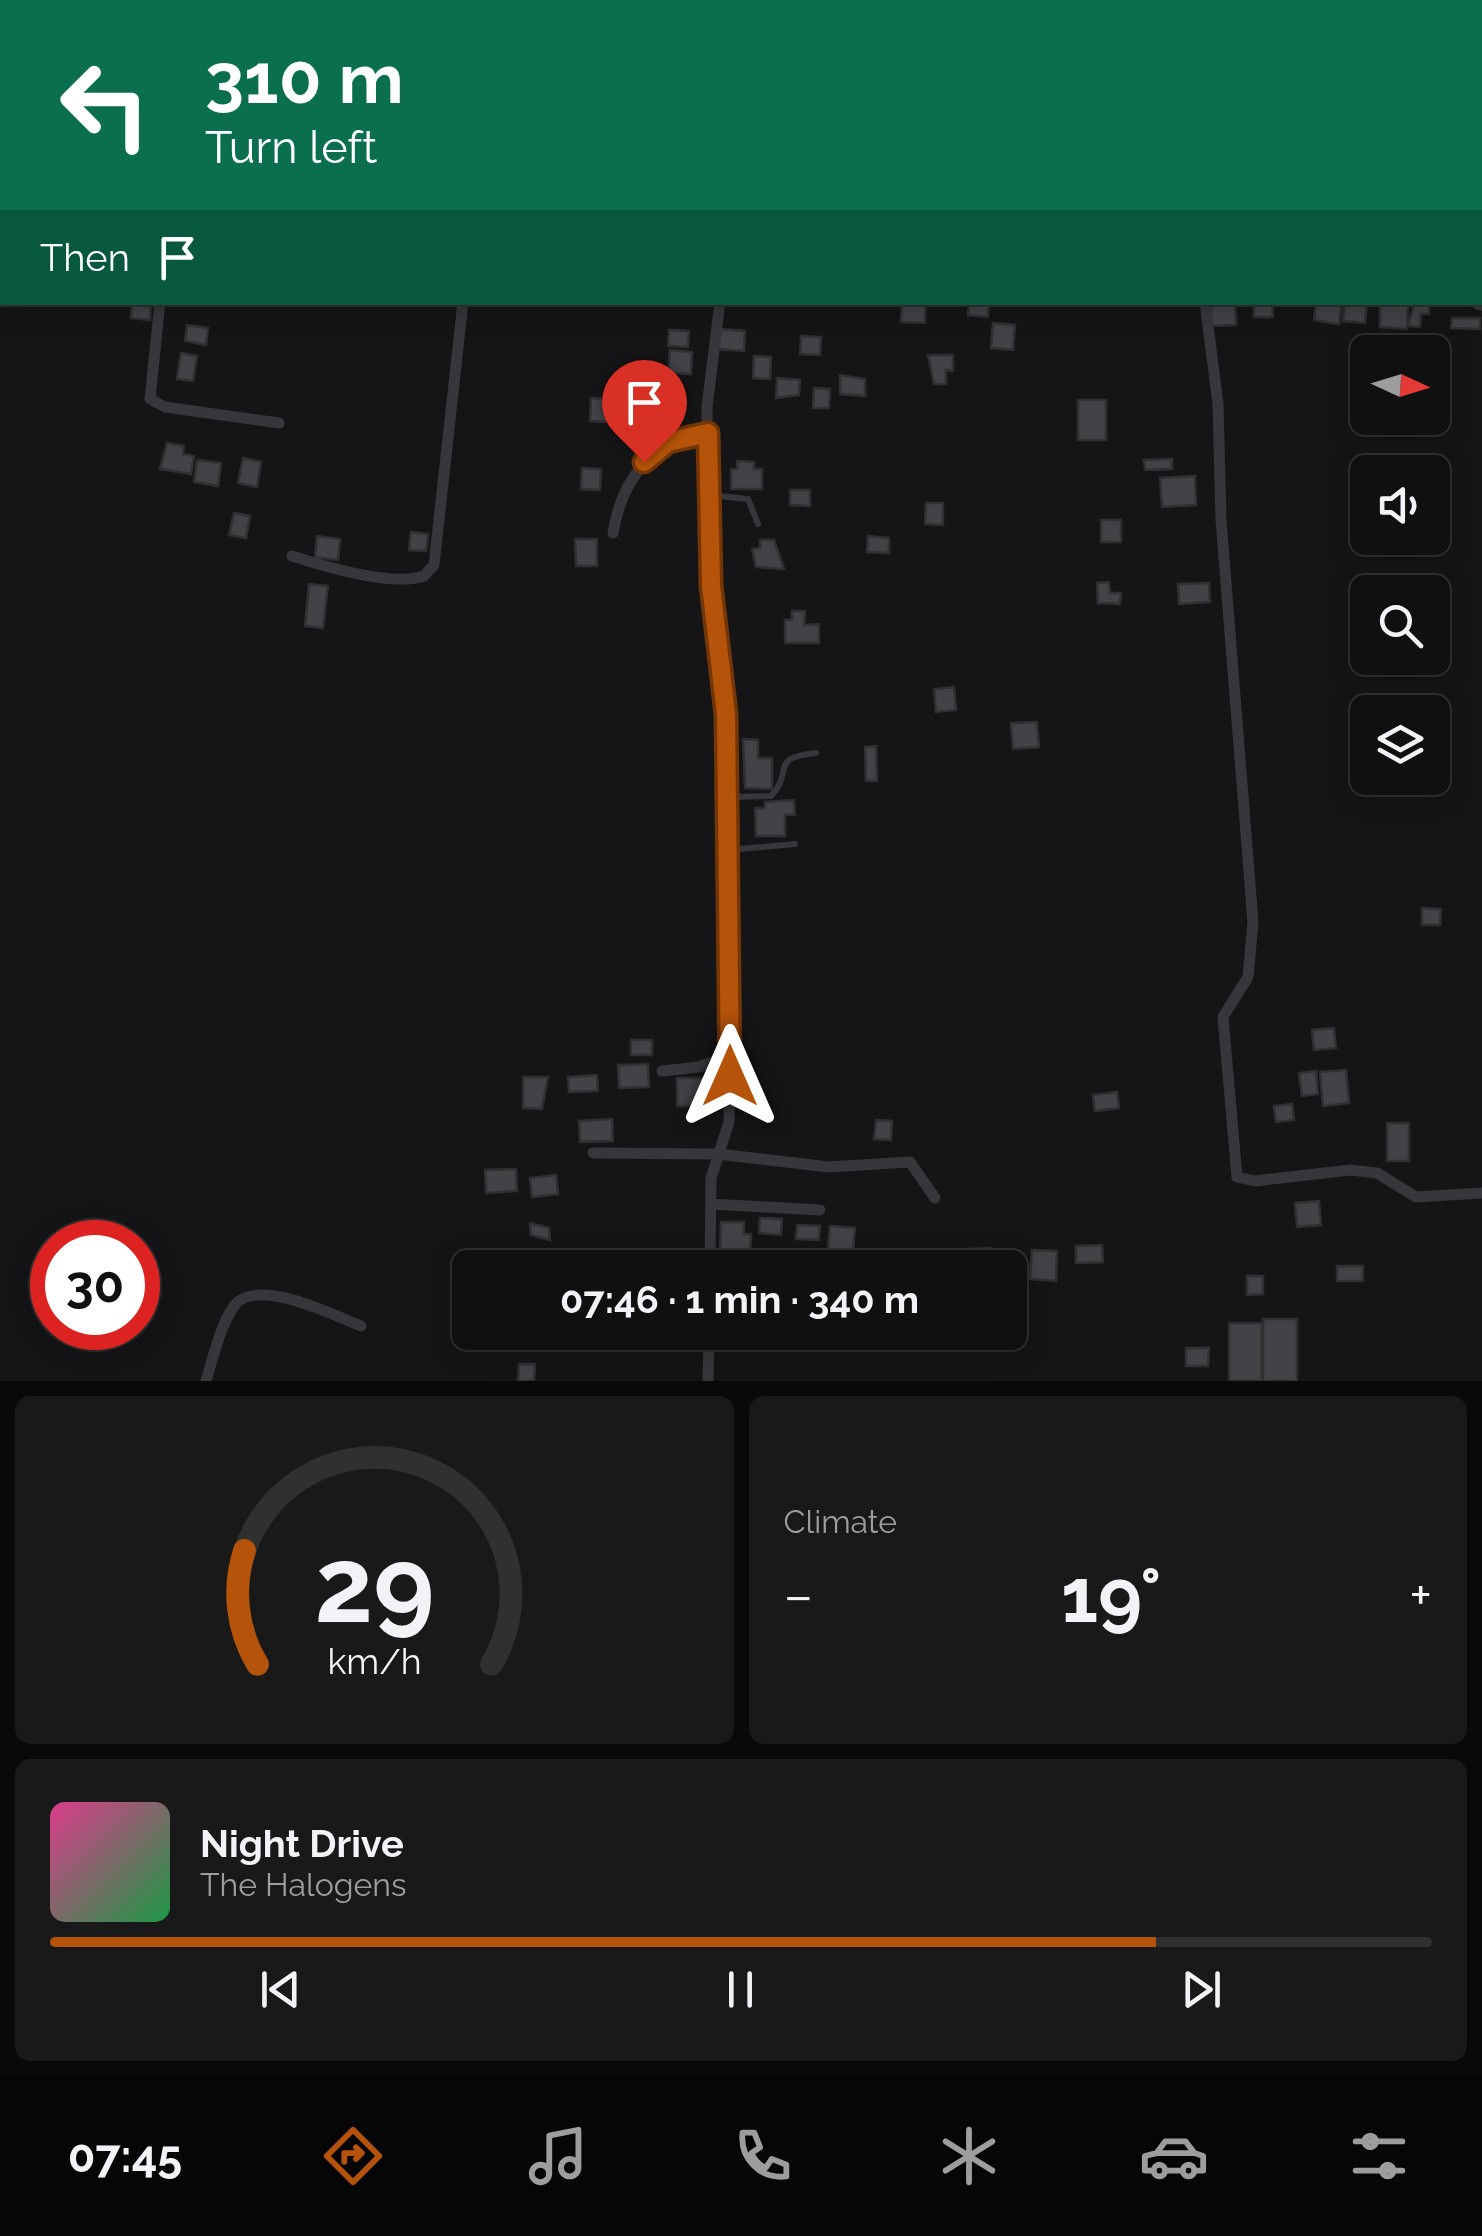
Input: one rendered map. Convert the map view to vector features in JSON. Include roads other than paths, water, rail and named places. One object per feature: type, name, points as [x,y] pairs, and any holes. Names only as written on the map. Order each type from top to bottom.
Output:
[{"type":"street","points":[[160,305],[150,399],[165,407],[279,423]]},
{"type":"street","points":[[292,556],[336,570],[418,579],[434,564],[464,305]]},
{"type":"street","points":[[710,1250],[718,1154],[729,1122],[730,1055],[724,685],[711,585],[708,495],[708,433],[720,305]]},
{"type":"street","points":[[1204,305],[1218,404],[1231,670],[1253,922],[1248,977],[1223,1017],[1237,1176],[1255,1180],[1350,1170],[1386,1177],[1416,1198],[1482,1193]]},
{"type":"street","points":[[613,533],[624,489],[644,462],[668,442],[708,433]]},
{"type":"street","points":[[662,1071],[699,1067],[730,1055]]},
{"type":"street","points":[[593,1153],[718,1154],[830,1167],[910,1162],[935,1198]]},
{"type":"street","points":[[711,1204],[820,1210]]},
{"type":"street","points":[[206,1381],[234,1306],[245,1296],[264,1293],[361,1326]]},
{"type":"street","points":[[708,1381],[709,1350]]},
{"type":"lane","points":[[708,495],[748,499],[758,524]]},
{"type":"lane","points":[[728,798],[771,796],[778,789],[784,762],[790,756],[816,753]]},
{"type":"lane","points":[[728,850],[795,844]]}]
